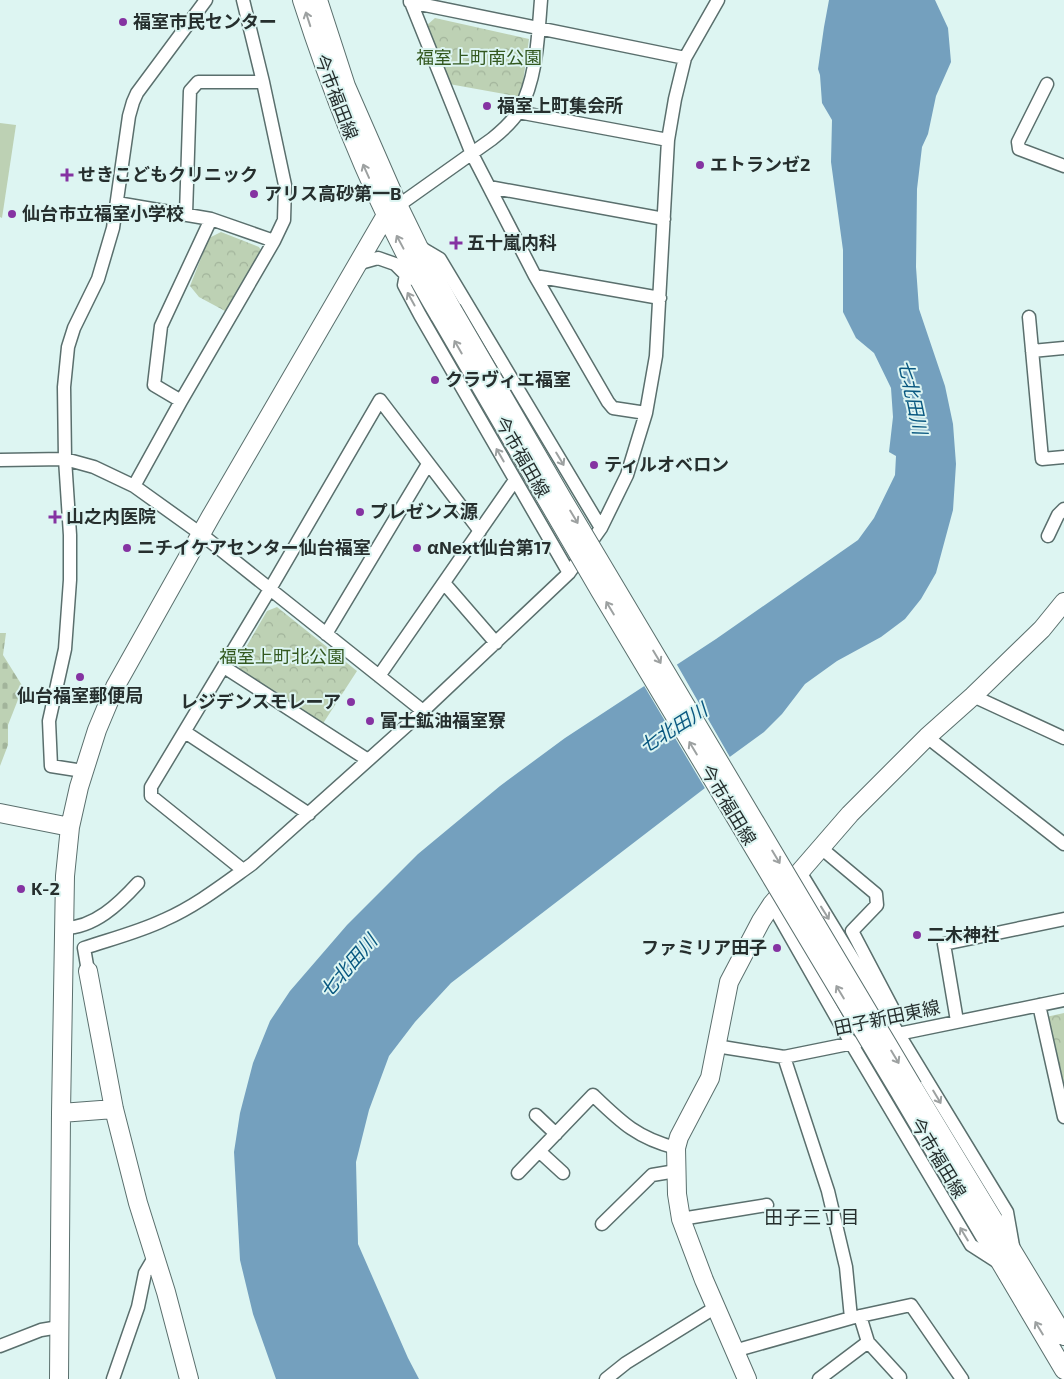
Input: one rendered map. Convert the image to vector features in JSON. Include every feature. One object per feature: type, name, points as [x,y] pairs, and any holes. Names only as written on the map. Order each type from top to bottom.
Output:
[{"type":"main road","name":"今市福田線","points":[[302,0],[352,139],[392,210],[441,309],[600,591],[907,1091],[1014,1252],[1064,1336]]},
{"type":"main road","name":"今市福田線","points":[[318,0],[346,86],[392,210],[418,246],[441,309]]},
{"type":"main road","points":[[59,1379],[65,876],[70,827],[83,771],[114,687],[358,264],[392,210]]},
{"type":"main road","points":[[747,1379],[681,1219],[676,1194],[676,1148],[679,1137],[710,1078],[729,982],[772,904],[850,814],[927,737],[973,696],[1042,629],[1064,602]]},
{"type":"main road","points":[[0,813],[70,827]]},
{"type":"main road","points":[[88,971],[114,1109],[138,1203],[155,1256],[189,1379]]},
{"type":"main road","name":"今市福田線","points":[[907,1091],[1001,1264],[1064,1370]]},
{"type":"main road","points":[[61,1113],[114,1109]]},
{"type":"street","points":[[83,771],[51,766],[49,722],[65,649],[70,580],[64,387],[68,347],[74,328],[98,279],[113,228],[129,116],[133,102],[206,0]]},
{"type":"street","points":[[134,486],[274,241],[284,220],[285,185],[243,0]]},
{"type":"street","points":[[392,210],[472,154],[508,126],[518,112],[527,92],[539,28],[541,0]]},
{"type":"street","points":[[88,971],[84,948],[163,921],[182,911],[228,882],[309,814],[423,711],[570,573],[601,528],[627,475],[646,413],[656,356],[668,140],[675,99],[685,58],[718,0]]},
{"type":"street","points":[[410,1],[685,58]]},
{"type":"street","points":[[410,1],[472,154],[535,276],[608,402],[613,408],[646,413]]},
{"type":"street","points":[[186,214],[190,90],[198,82],[263,82]]},
{"type":"street","points":[[1047,84],[1018,142],[1018,149],[1064,166]]},
{"type":"street","points":[[518,112],[668,140]]},
{"type":"street","points":[[489,187],[664,219]]},
{"type":"street","points":[[118,203],[211,219],[274,241]]},
{"type":"street","points":[[181,401],[154,385],[160,326],[211,219]]},
{"type":"street","points":[[418,246],[440,259],[601,528]]},
{"type":"street","points":[[358,264],[378,258],[395,264],[441,309]]},
{"type":"street","points":[[406,274],[404,285],[570,573]]},
{"type":"street","points":[[535,276],[660,298]]},
{"type":"street","points":[[1029,317],[1042,459],[1064,457]]},
{"type":"street","points":[[1032,351],[1064,348]]},
{"type":"street","points":[[243,870],[151,796],[151,787],[224,667],[380,400],[480,531]]},
{"type":"street","points":[[0,460],[65,459],[94,467],[134,486],[201,534],[423,711]]},
{"type":"street","points":[[326,634],[428,464]]},
{"type":"street","points":[[379,676],[515,480]]},
{"type":"street","points":[[1048,536],[1058,515],[1064,509]]},
{"type":"street","points":[[444,583],[496,643]]},
{"type":"street","points":[[224,667],[368,760]]},
{"type":"street","points":[[973,696],[1064,738]]},
{"type":"street","points":[[185,732],[309,814]]},
{"type":"street","points":[[927,737],[1064,844]]},
{"type":"street","points":[[821,848],[876,894],[877,905],[852,931],[903,1033]]},
{"type":"street","points":[[800,872],[903,1033],[1007,1212],[1014,1252]]},
{"type":"street","points":[[64,928],[79,927],[108,911],[120,903],[138,883]]},
{"type":"street","points":[[772,904],[851,1044],[971,1245],[1001,1264]]},
{"type":"street","points":[[957,1021],[944,944],[1064,920]]},
{"type":"street","name":"田子新田東線","points":[[716,1046],[784,1058],[1064,1000]]},
{"type":"street","points":[[1038,1005],[1064,1117]]},
{"type":"street","points":[[784,1058],[828,1191],[846,1267],[855,1317],[868,1342],[900,1377]]},
{"type":"street","points":[[518,1173],[593,1096],[621,1123],[635,1132],[659,1144],[676,1148]]},
{"type":"street","points":[[536,1115],[556,1134]]},
{"type":"street","points":[[539,1151],[563,1173]]},
{"type":"street","points":[[602,1224],[652,1175],[676,1170]]},
{"type":"street","points":[[681,1219],[767,1204]]},
{"type":"street","points":[[113,1379],[138,1307],[144,1273],[155,1256]]},
{"type":"street","points":[[734,1350],[855,1317],[911,1305],[962,1379]]},
{"type":"street","points":[[606,1379],[626,1363],[716,1307]]},
{"type":"street","points":[[0,1346],[42,1330],[59,1327]]},
{"type":"street","points":[[818,1379],[868,1342]]},
{"type":"green space","name":"福室上町南公園","points":[[435,18],[529,39],[521,97],[449,84],[426,26]]},
{"type":"green space","points":[[0,123],[16,125],[2,218],[0,217]]},
{"type":"green space","points":[[221,232],[259,247],[263,254],[233,306],[225,311],[199,297],[190,286],[209,238]]},
{"type":"green space","name":"福室上町北公園","points":[[277,607],[357,671],[322,725],[242,673],[237,663],[267,611]]},
{"type":"green space","points":[[0,633],[6,633],[3,655],[23,687],[8,725],[8,745],[0,766]]},
{"type":"green space","points":[[1064,1013],[1064,1099],[1046,1017]]},
{"type":"water","name":"七北田川","points":[[829,0],[935,0],[948,28],[951,62],[936,96],[928,134],[922,147],[917,189],[916,267],[919,309],[945,386],[953,424],[956,464],[953,510],[936,573],[921,599],[905,619],[881,637],[837,661],[805,684],[782,714],[764,732],[705,775],[705,788],[451,983],[415,1022],[389,1056],[369,1110],[356,1162],[358,1244],[419,1379],[276,1379],[253,1314],[240,1260],[234,1152],[240,1113],[253,1063],[270,1021],[290,991],[347,925],[418,854],[500,786],[565,738],[716,639],[858,540],[874,518],[895,475],[896,456],[889,452],[893,417],[891,388],[874,353],[856,338],[843,312],[843,250],[831,162],[832,120],[822,103],[818,69]]},
{"type":"pier","points":[[676,663],[731,759],[708,777],[706,790],[643,684]]},
{"type":"place","name":"福室市民センター","points":[[123,22]]},
{"type":"place","name":"福室上町集会所","points":[[487,106]]},
{"type":"place","name":"エトランゼ2","points":[[700,165]]},
{"type":"place","name":"せきこどもクリニック","points":[[67,175]]},
{"type":"place","name":"アリス高砂第一B","points":[[254,194]]},
{"type":"place","name":"仙台市立福室小学校","points":[[12,214]]},
{"type":"place","name":"五十嵐内科","points":[[456,243]]},
{"type":"place","name":"クラヴィエ福室","points":[[435,380]]},
{"type":"place","name":"ティルオベロン","points":[[594,465]]},
{"type":"place","name":"プレゼンス源","points":[[360,512]]},
{"type":"place","name":"山之内医院","points":[[55,517]]},
{"type":"place","name":"ニチイケアセンター仙台福室","points":[[127,548]]},
{"type":"place","name":"αNext仙台第17","points":[[417,548]]},
{"type":"place","name":"仙台福室郵便局","points":[[80,677]]},
{"type":"place","name":"レジデンスモレーア","points":[[351,702]]},
{"type":"place","name":"富士鉱油福室寮","points":[[370,721]]},
{"type":"place","name":"K-2","points":[[21,889]]},
{"type":"place","name":"二木神社","points":[[917,935]]},
{"type":"place","name":"ファミリア田子","points":[[777,948]]},
{"type":"district","name":"田子三丁目","points":[[812,1217]]}]
